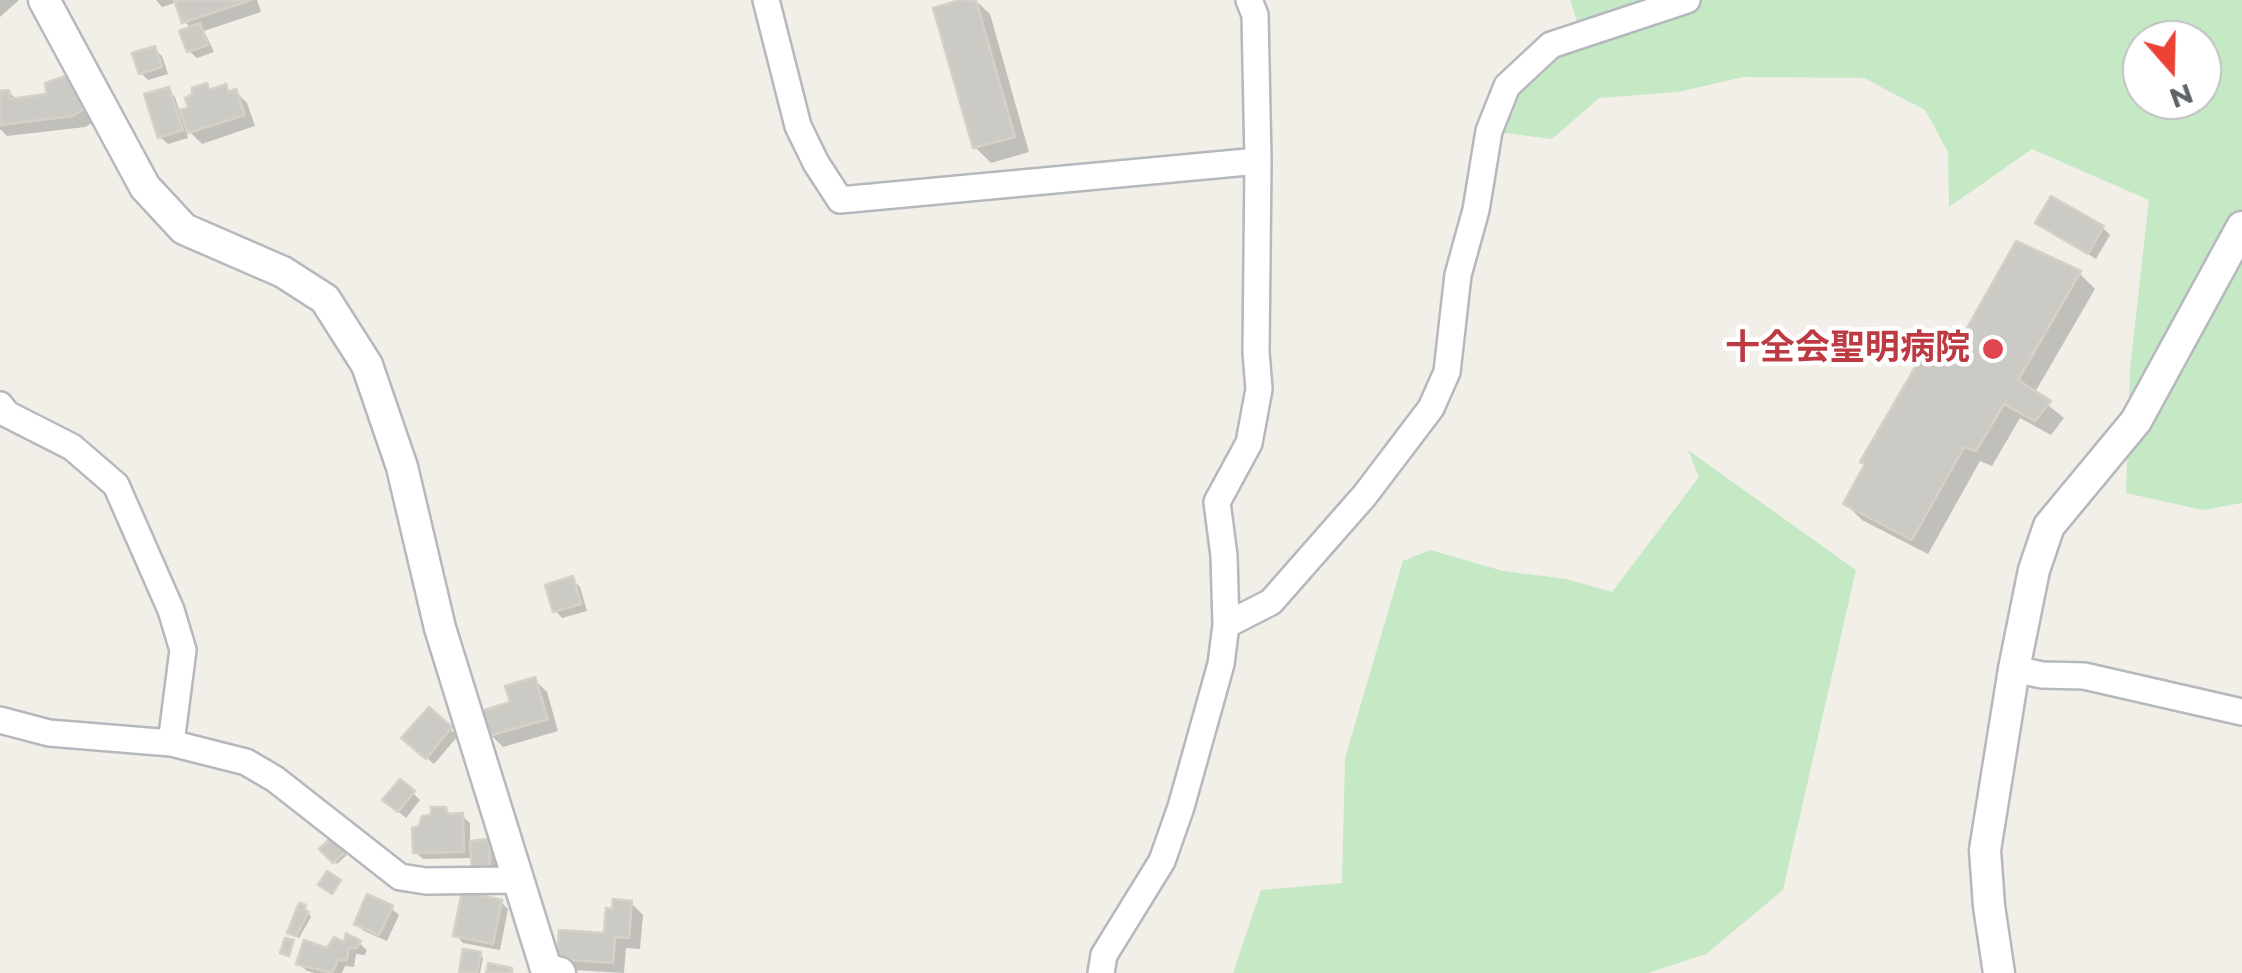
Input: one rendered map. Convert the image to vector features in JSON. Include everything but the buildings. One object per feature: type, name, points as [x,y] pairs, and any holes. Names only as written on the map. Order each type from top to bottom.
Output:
[{"type":"street","points":[[44,0],[145,188],[184,229],[283,272],[325,299],[367,365],[402,468],[440,628],[548,972]]},
{"type":"street","points":[[766,0],[798,126],[840,200],[1258,161]]},
{"type":"street","points":[[1101,973],[1104,955],[1162,861],[1221,664],[1226,625],[1224,556],[1217,502],[1249,444],[1259,389],[1255,16],[1249,0]]},
{"type":"street","points":[[1226,625],[1271,602],[1388,468],[1431,408],[1447,372],[1458,276],[1476,210],[1489,131],[1506,86],[1551,45],[1687,0]]},
{"type":"street","points":[[1999,973],[1988,906],[1985,850],[2034,570],[2050,526],[2136,421],[2242,227]]},
{"type":"street","points":[[0,406],[7,414],[72,447],[116,486],[170,610],[183,650],[171,743]]},
{"type":"street","points":[[2014,668],[2042,675],[2084,676],[2242,712]]},
{"type":"street","points":[[0,720],[48,733],[171,743],[246,762],[275,779],[400,877],[426,881],[518,880]]},
{"type":"green space","points":[[1570,0],[2242,0],[2242,503],[2203,510],[2126,493],[2130,370],[2149,200],[2032,149],[1949,207],[1948,152],[1925,110],[1864,78],[1743,77],[1678,92],[1599,98],[1552,139],[1489,131],[1517,93],[1579,27]]},
{"type":"green space","points":[[1688,450],[1856,570],[1783,890],[1706,954],[1648,973],[1233,973],[1261,890],[1342,883],[1345,758],[1403,561],[1430,550],[1503,571],[1566,579],[1612,592],[1699,477]]},
{"type":"place","name":"十全会聖明病院","points":[[1993,349]]}]
